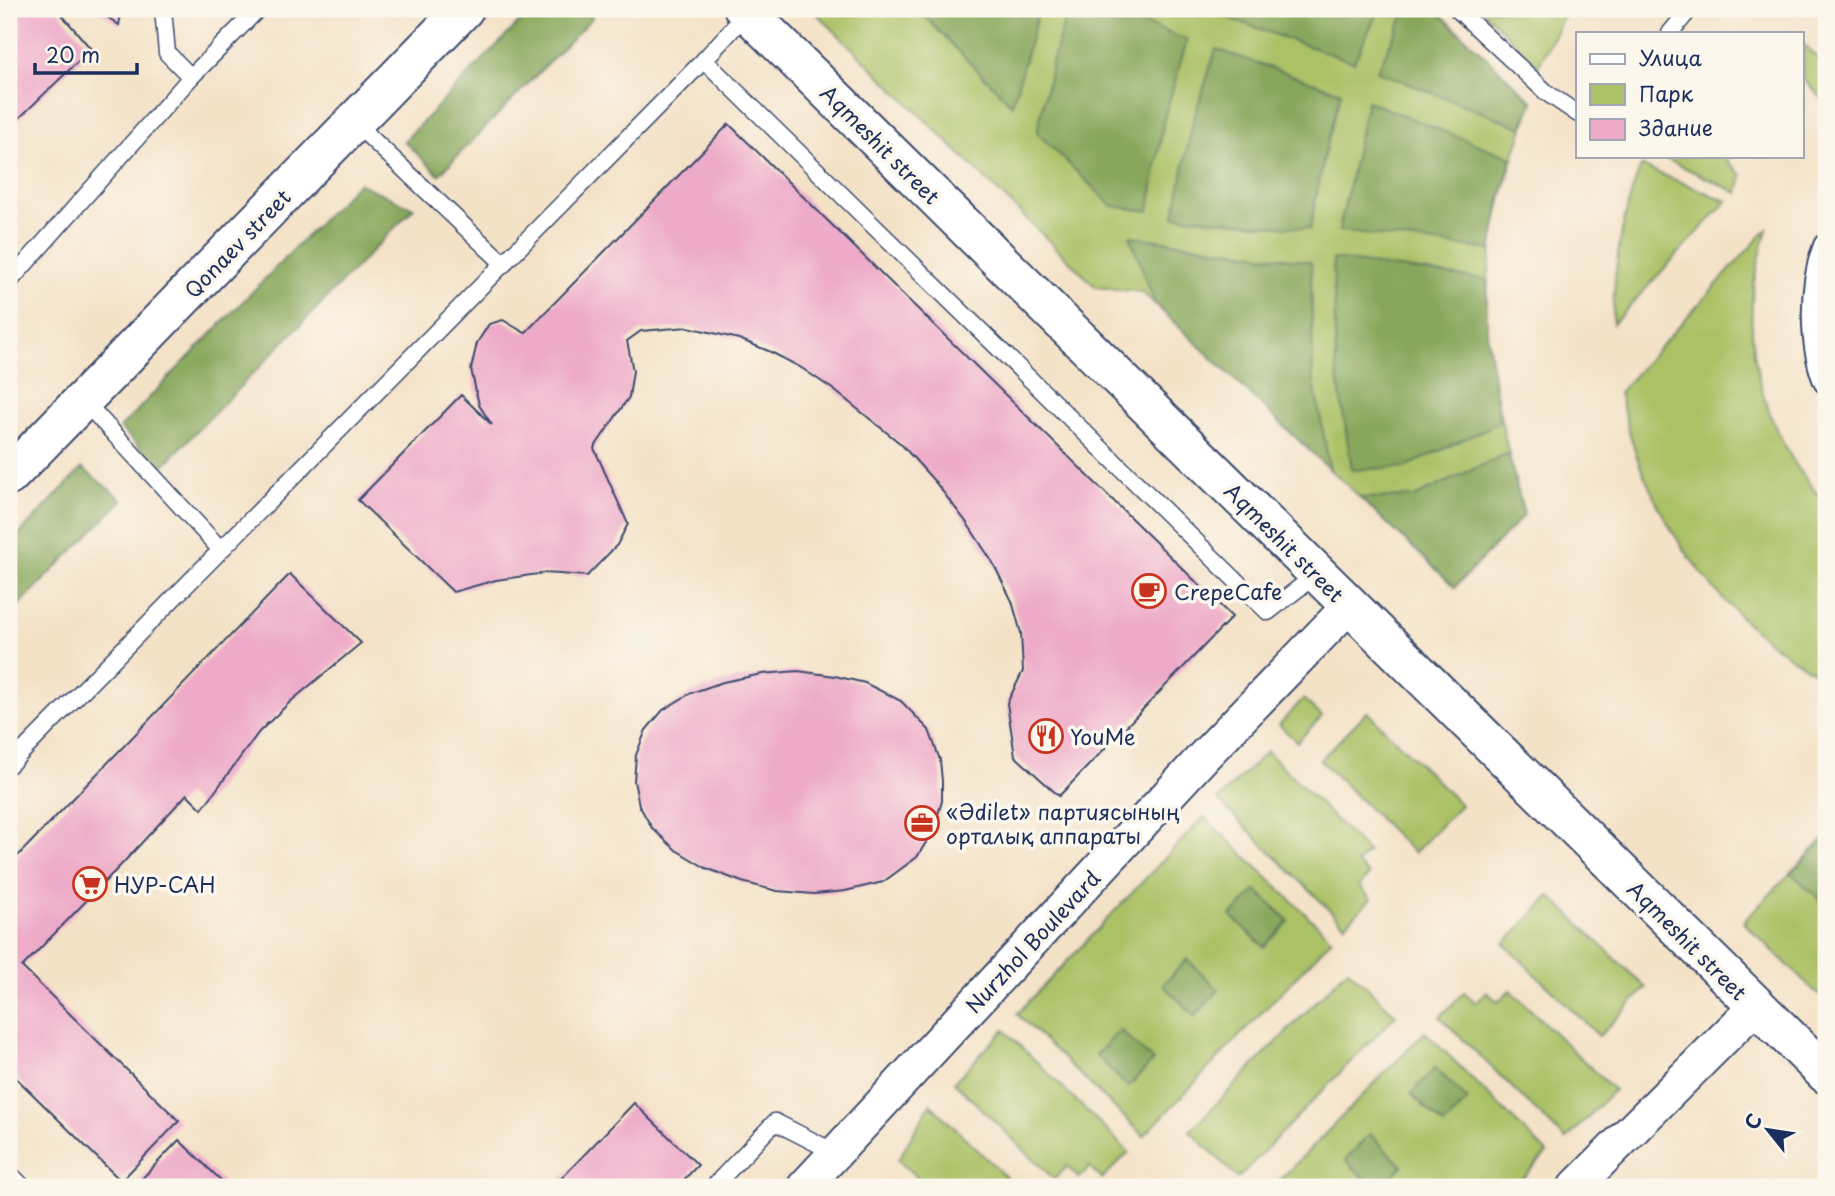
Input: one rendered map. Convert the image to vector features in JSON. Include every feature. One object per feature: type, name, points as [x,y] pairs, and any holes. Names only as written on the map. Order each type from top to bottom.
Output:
[{"type":"main road","name":"Qonaev street","points":[[9,476],[464,9]]},
{"type":"main road","name":"Aqmeshit street","points":[[746,10],[1826,1074]]},
{"type":"street","points":[[1826,246],[1821,258],[1814,313],[1821,369],[1826,381]]},
{"type":"street","name":"Nurzhol Boulevard","points":[[804,1187],[1206,754],[1349,606]]},
{"type":"street","points":[[1575,1187],[1756,1006]]},
{"type":"lane","points":[[163,9],[167,53],[191,77]]},
{"type":"lane","points":[[9,282],[191,77],[258,9]]},
{"type":"lane","points":[[1457,9],[1547,93],[1576,113]]},
{"type":"lane","points":[[1671,32],[1690,9]]},
{"type":"lane","points":[[9,765],[704,60],[746,10]]},
{"type":"lane","points":[[704,60],[1268,612],[1317,573]]},
{"type":"lane","points":[[354,122],[504,264]]},
{"type":"lane","points":[[83,400],[221,550]]},
{"type":"lane","points":[[713,1187],[775,1122],[836,1153]]},
{"type":"lane","points":[[9,1173],[23,1187]]},
{"type":"green space","points":[[532,9],[591,9],[592,18],[439,175],[404,141]]},
{"type":"green space","points":[[812,9],[1435,9],[1533,102],[1513,158],[1498,214],[1487,301],[1488,342],[1496,392],[1524,515],[1455,587],[1142,292],[1096,287]]},
{"type":"green space","points":[[917,9],[1039,9],[1012,105]]},
{"type":"green space","points":[[1068,9],[1110,9],[1187,40],[1164,119],[1149,211],[1112,206],[1037,133],[1052,62]]},
{"type":"green space","points":[[1229,9],[1379,9],[1354,62],[1225,17]]},
{"type":"green space","points":[[1407,9],[1435,9],[1533,102],[1522,128],[1377,71]]},
{"type":"green space","points":[[1481,9],[1567,9],[1538,67]]},
{"type":"green space","points":[[1804,45],[1826,66],[1826,103],[1804,80]]},
{"type":"green space","points":[[1216,49],[1341,92],[1324,156],[1310,229],[1174,216],[1193,121]]},
{"type":"green space","points":[[1367,101],[1512,158],[1500,201],[1491,250],[1339,231]]},
{"type":"green space","points":[[1664,158],[1724,158],[1742,175],[1738,193]]},
{"type":"green space","points":[[1641,166],[1727,201],[1613,324],[1620,244],[1628,205]]},
{"type":"green space","points":[[358,183],[414,208],[161,468],[120,428]]},
{"type":"green space","points":[[1767,229],[1754,282],[1753,342],[1757,372],[1776,429],[1790,455],[1826,503],[1826,678],[1797,662],[1745,621],[1699,570],[1662,514],[1643,473],[1619,392]]},
{"type":"green space","points":[[1130,236],[1311,262],[1313,377],[1330,470],[1155,304]]},
{"type":"green space","points":[[1333,259],[1487,280],[1487,333],[1500,422],[1406,467],[1352,470],[1336,367]]},
{"type":"green space","points":[[1508,453],[1524,515],[1455,587],[1360,498],[1414,497]]},
{"type":"green space","points":[[82,468],[123,500],[9,615],[9,545]]},
{"type":"green space","points":[[1303,699],[1322,716],[1297,742],[1279,725]]},
{"type":"green space","points":[[1367,712],[1461,805],[1414,853],[1320,760]]},
{"type":"green space","points":[[1267,751],[1368,852],[1357,863],[1369,875],[1359,886],[1371,899],[1345,925],[1218,800]]},
{"type":"green space","points":[[1204,817],[1332,939],[1144,1136],[1017,1014]]},
{"type":"green space","points":[[1826,837],[1826,1002],[1743,922]]},
{"type":"green space","points":[[1826,837],[1826,905],[1791,873]]},
{"type":"green space","points":[[1256,890],[1289,921],[1264,947],[1231,916]]},
{"type":"green space","points":[[1550,896],[1646,988],[1599,1036],[1504,944]]},
{"type":"green space","points":[[1187,959],[1219,990],[1195,1016],[1163,985]]},
{"type":"green space","points":[[1348,969],[1396,1015],[1238,1178],[1190,1131]]},
{"type":"green space","points":[[1510,990],[1614,1090],[1566,1140],[1440,1017],[1464,992],[1476,1003],[1487,992],[1498,1002]]},
{"type":"green space","points":[[1004,1030],[1129,1152],[1102,1179],[1090,1167],[1079,1178],[1067,1166],[1054,1179],[954,1082]]},
{"type":"green space","points":[[1120,1030],[1153,1061],[1128,1087],[1096,1055]]},
{"type":"green space","points":[[1425,1032],[1547,1153],[1514,1187],[1273,1187]]},
{"type":"green space","points":[[1435,1068],[1468,1100],[1444,1125],[1411,1094]]},
{"type":"green space","points":[[930,1104],[1016,1187],[927,1187],[898,1160]]},
{"type":"green space","points":[[1370,1134],[1402,1166],[1382,1187],[1374,1187],[1345,1160]]},
{"type":"building","points":[[9,9],[57,9],[91,49],[9,128]]},
{"type":"building","points":[[96,9],[122,9],[119,25]]},
{"type":"building","points":[[729,124],[1232,617],[1059,796],[1015,756],[1007,703],[1023,671],[1021,633],[1012,601],[993,563],[967,523],[901,444],[834,390],[800,367],[771,352],[739,339],[688,327],[641,331],[627,341],[633,371],[629,397],[594,448],[628,524],[617,545],[587,576],[545,573],[496,580],[453,592],[358,500],[461,395],[492,425],[479,405],[471,369],[477,343],[489,324],[503,320],[525,333]]},
{"type":"building","points":[[290,574],[361,643],[290,702],[259,732],[202,809],[187,794],[22,967],[179,1121],[121,1181],[9,1071],[9,865]]},
{"type":"building","points":[[798,671],[865,683],[901,701],[929,730],[940,760],[942,781],[942,801],[933,831],[917,857],[883,882],[845,891],[814,894],[777,891],[742,882],[706,868],[676,850],[652,828],[639,805],[634,781],[636,755],[646,730],[663,710],[691,693],[723,682],[762,674]]},
{"type":"building","points":[[634,1103],[698,1165],[677,1187],[553,1187]]},
{"type":"building","points":[[179,1140],[228,1187],[134,1187]]},
{"type":"place","name":"CrepeCafe","points":[[1149,591]]},
{"type":"place","name":"YouMe","points":[[1046,736]]},
{"type":"place","name":"«Әdilet» партиясының орталық аппараты","points":[[922,823]]},
{"type":"place","name":"НУР-САН","points":[[90,884]]}]
